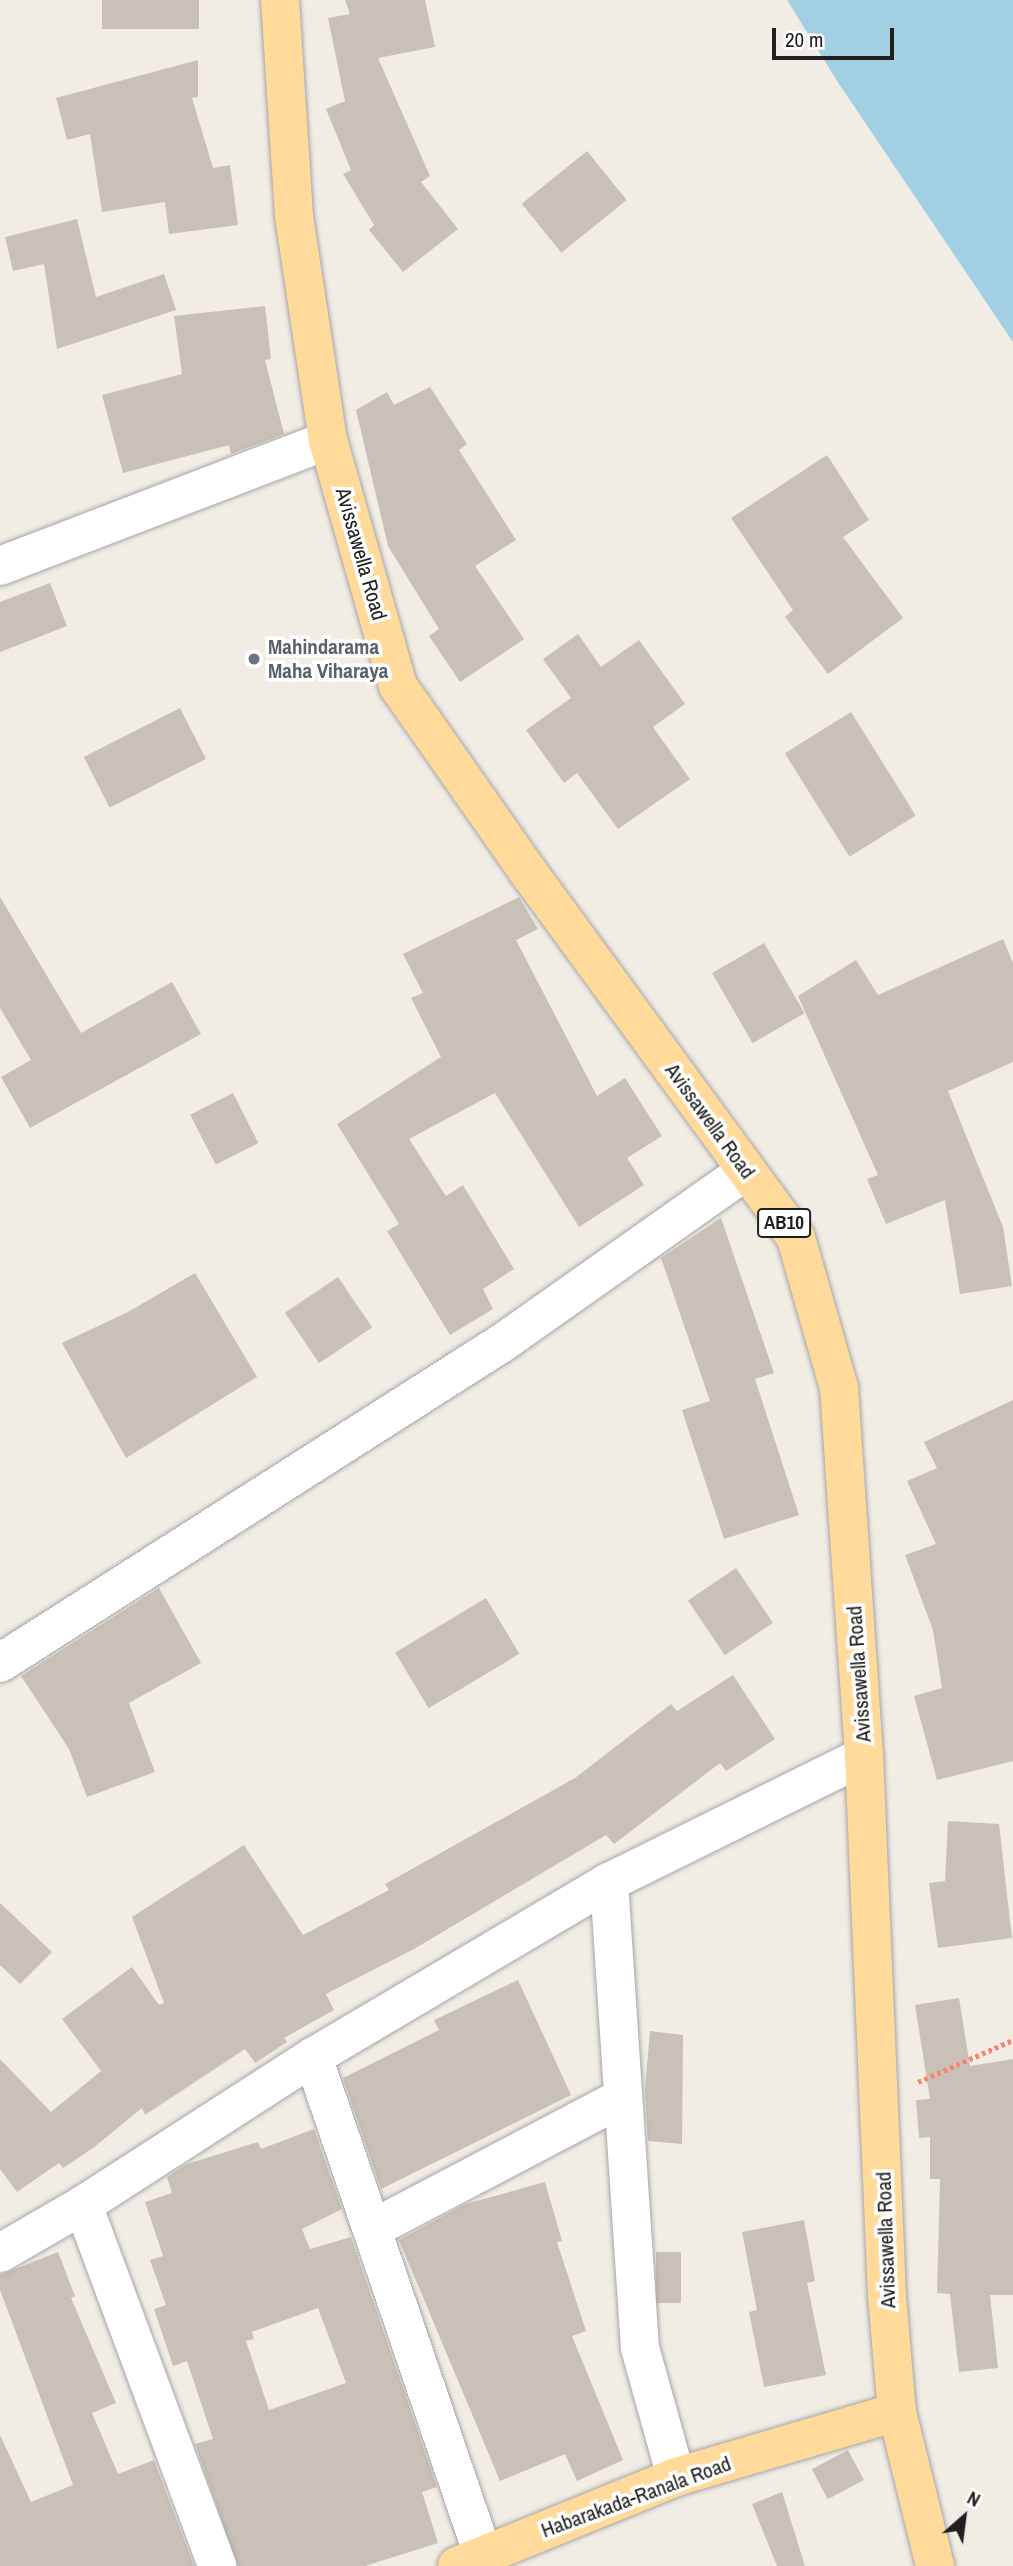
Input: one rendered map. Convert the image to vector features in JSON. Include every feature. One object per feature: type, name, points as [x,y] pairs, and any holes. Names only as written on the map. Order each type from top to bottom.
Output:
[{"type":"main road","name":"Avissawella Road","points":[[280,0],[294,216],[328,440],[398,686],[796,1238],[839,1388],[864,1756],[881,2099],[887,2296],[897,2412],[935,2566]]},
{"type":"main road","name":"Habarakada-Ranala Road","points":[[470,2561],[676,2477],[897,2412]]},
{"type":"street","points":[[1,565],[328,440]]},
{"type":"street","points":[[0,1663],[502,1343],[746,1171]]},
{"type":"street","points":[[0,2253],[83,2206],[313,2057],[609,1882],[864,1756]]},
{"type":"street","points":[[609,1882],[640,2348],[676,2477]]},
{"type":"street","points":[[313,2057],[372,2229],[470,2561]]},
{"type":"street","points":[[372,2229],[622,2098]]},
{"type":"street","points":[[83,2206],[217,2566]]},
{"type":"path","points":[[881,2099],[1013,2040]]},
{"type":"water","points":[[787,0],[1013,0],[1013,342],[839,84]]},
{"type":"building","points":[[102,0],[199,0],[199,29],[102,29]]},
{"type":"building","points":[[345,0],[425,0],[435,47],[378,58],[430,176],[421,182],[458,229],[403,272],[369,230],[374,225],[343,174],[351,170],[326,109],[345,101],[328,18],[350,14]]},
{"type":"building","points":[[198,60],[198,97],[192,98],[213,168],[230,165],[238,225],[169,234],[165,202],[102,212],[90,134],[67,140],[56,98]]},
{"type":"building","points":[[587,151],[627,200],[561,253],[522,204]]},
{"type":"building","points":[[77,219],[96,297],[164,274],[176,310],[57,349],[44,264],[13,271],[5,237]]},
{"type":"building","points":[[265,306],[271,359],[265,360],[284,434],[231,454],[229,445],[123,473],[102,395],[182,374],[174,316]]},
{"type":"building","points":[[430,387],[467,444],[459,450],[516,540],[475,566],[524,639],[460,682],[429,636],[439,629],[388,546],[356,410],[387,392],[394,405]]},
{"type":"building","points":[[827,455],[869,520],[843,537],[903,618],[828,674],[785,617],[793,610],[731,518]]},
{"type":"building","points":[[50,583],[67,626],[0,652],[0,602]]},
{"type":"building","points":[[578,634],[601,667],[639,640],[685,704],[653,727],[690,779],[618,829],[577,773],[564,783],[526,730],[571,698],[543,659]]},
{"type":"building","points":[[180,708],[206,759],[110,808],[84,757]]},
{"type":"building","points":[[851,712],[916,815],[850,857],[785,753]]},
{"type":"building","points":[[0,897],[81,1033],[172,982],[201,1034],[30,1128],[1,1077],[31,1060],[0,1008]]},
{"type":"building","points":[[519,897],[538,929],[516,940],[597,1096],[625,1078],[662,1136],[627,1158],[644,1185],[579,1227],[495,1093],[409,1139],[446,1196],[463,1185],[514,1269],[483,1289],[493,1309],[450,1335],[387,1231],[399,1224],[337,1124],[441,1057],[411,998],[423,993],[403,954]]},
{"type":"building","points":[[1003,939],[1013,963],[1013,1062],[948,1091],[1003,1227],[1012,1286],[960,1294],[945,1200],[886,1224],[867,1179],[878,1175],[798,996],[856,960],[878,995]]},
{"type":"building","points":[[764,943],[805,1013],[753,1043],[712,973]]},
{"type":"building","points":[[233,1093],[258,1143],[216,1165],[190,1115]]},
{"type":"building","points":[[721,1218],[774,1373],[755,1379],[799,1515],[724,1539],[682,1410],[710,1401],[661,1258]]},
{"type":"building","points":[[195,1273],[257,1377],[126,1458],[62,1343],[128,1312]]},
{"type":"building","points":[[338,1277],[372,1328],[319,1363],[285,1313]]},
{"type":"building","points":[[1013,1400],[1013,1761],[937,1780],[914,1696],[942,1688],[933,1630],[905,1555],[936,1544],[907,1481],[937,1468],[924,1442]]},
{"type":"building","points":[[736,1568],[773,1623],[725,1655],[688,1600]]},
{"type":"building","points":[[159,1588],[201,1663],[129,1703],[155,1772],[87,1797],[69,1749],[21,1676]]},
{"type":"building","points":[[486,1598],[519,1654],[429,1708],[395,1653]]},
{"type":"building","points":[[733,1675],[775,1739],[726,1771],[720,1763],[614,1844],[606,1835],[414,1949],[326,1994],[334,2010],[284,2038],[287,2042],[255,2063],[245,2049],[145,2115],[142,2108],[93,2148],[63,2168],[59,2163],[17,2192],[0,2169],[0,2059],[51,2112],[101,2071],[62,2019],[132,1967],[159,2005],[164,2003],[132,1917],[244,1845],[303,1935],[389,1890],[385,1884],[575,1778],[671,1704],[677,1711]]},
{"type":"building","points":[[948,1821],[999,1824],[1012,1938],[938,1948],[929,1883],[945,1881]]},
{"type":"building","points":[[0,1903],[52,1952],[20,1984],[0,1965]]},
{"type":"building","points":[[518,1980],[571,2095],[381,2189],[343,2078],[439,2030],[434,2020]]},
{"type":"building","points":[[959,1998],[970,2066],[1013,2059],[1013,2295],[990,2295],[998,2368],[959,2372],[950,2294],[937,2293],[940,2179],[930,2179],[930,2137],[919,2138],[916,2100],[930,2099],[915,2005]]},
{"type":"building","points":[[650,2031],[683,2035],[682,2144],[648,2141],[645,2090]]},
{"type":"building","points":[[314,2129],[342,2209],[302,2229],[310,2249],[351,2237],[437,2487],[422,2492],[438,2543],[365,2566],[238,2566],[195,2444],[213,2439],[187,2361],[173,2366],[154,2309],[166,2305],[150,2260],[163,2256],[145,2202],[172,2193],[167,2177],[187,2164],[258,2142],[261,2149]],"holes":[[[318,2308],[346,2383],[269,2410],[246,2341],[254,2339],[252,2332]]]},
{"type":"building","points":[[545,2182],[562,2241],[557,2242],[586,2331],[572,2336],[623,2460],[577,2481],[565,2454],[500,2481],[399,2240],[466,2204]]},
{"type":"building","points":[[804,2220],[815,2281],[807,2283],[826,2375],[764,2387],[749,2312],[757,2310],[742,2232]]},
{"type":"building","points":[[58,2252],[75,2296],[71,2298],[116,2403],[92,2413],[118,2474],[154,2460],[194,2566],[0,2566],[0,2435],[31,2502],[73,2485],[0,2290],[0,2275]]},
{"type":"building","points":[[656,2252],[681,2252],[681,2303],[656,2303]]},
{"type":"building","points":[[848,2450],[864,2480],[828,2499],[812,2469]]},
{"type":"building","points":[[782,2492],[805,2566],[777,2566],[752,2504]]},
{"type":"place","name":"Mahindarama Maha Viharaya","points":[[254,659]]}]
